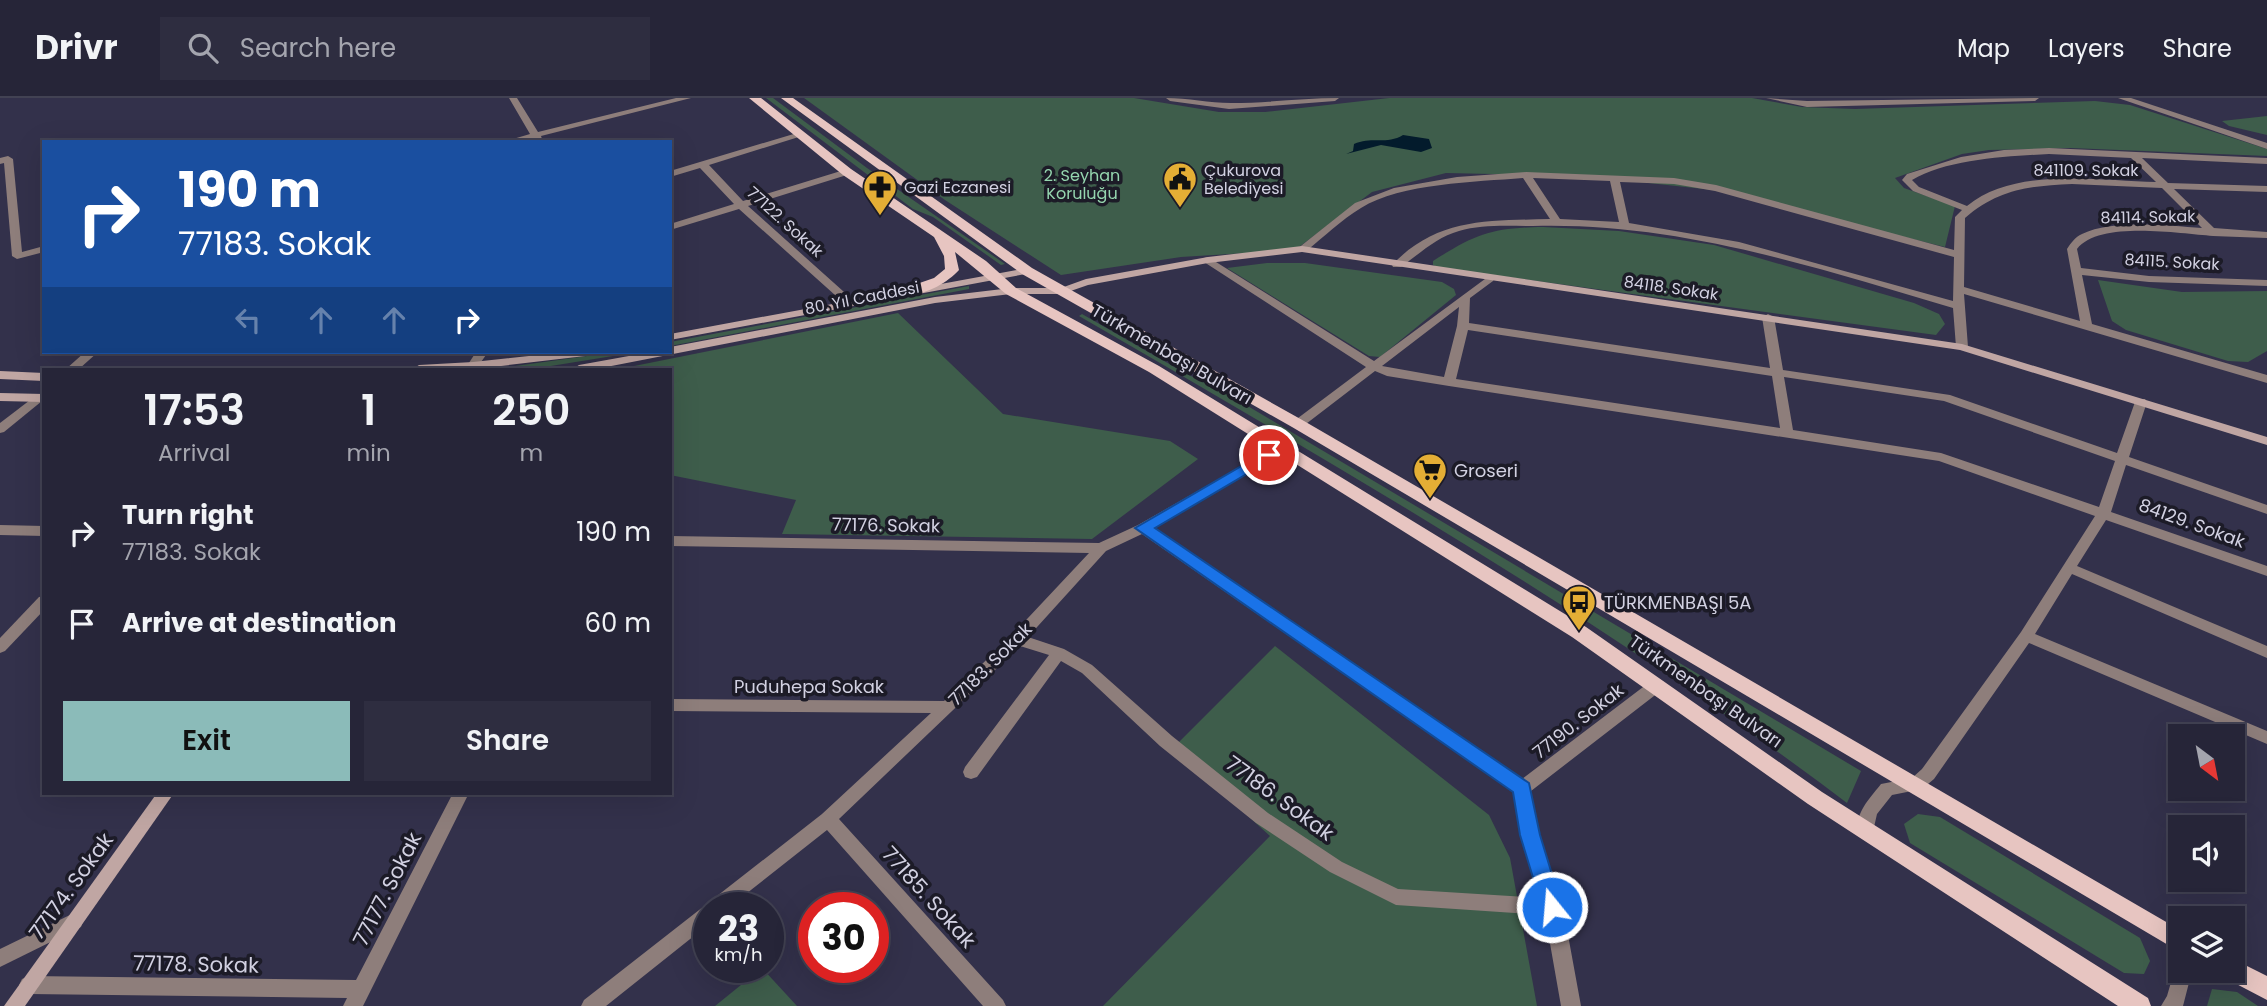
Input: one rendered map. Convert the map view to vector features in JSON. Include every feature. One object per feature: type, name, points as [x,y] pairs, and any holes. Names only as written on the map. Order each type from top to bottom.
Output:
[{"type":"main road","name":"Türkmenbaşı Bulvarı","points":[[754,98],[847,172],[935,233],[1011,291],[1154,369],[1579,632],[1866,831],[2138,1006]]},
{"type":"main road","name":"Türkmenbaşı Bulvarı","points":[[786,98],[1027,271],[1298,424],[1916,784],[2168,935]]},
{"type":"main road","points":[[910,291],[939,281],[952,270],[951,256],[935,233]]},
{"type":"main road","name":"84118. Sokak","points":[[1062,291],[1086,282],[1208,260],[1302,249],[1489,279],[1962,347],[2267,441]]},
{"type":"main road","name":"80. Yıl Caddesi","points":[[672,337],[1027,271]]},
{"type":"main road","name":"80. Yıl Caddesi","points":[[672,350],[884,309],[1011,291],[1062,291]]},
{"type":"main road","points":[[471,368],[579,354]]},
{"type":"main road","name":"80. Yıl Caddesi","points":[[584,368],[654,354]]},
{"type":"main road","points":[[0,375],[42,377]]},
{"type":"main road","points":[[0,397],[41,398]]},
{"type":"main road","name":"77174. Sokak","points":[[14,1006],[165,795]]},
{"type":"main road","points":[[2245,977],[2267,989]]},
{"type":"street","points":[[513,98],[538,138],[687,98]]},
{"type":"street","points":[[1170,98],[1229,106],[1335,98]]},
{"type":"street","points":[[1770,98],[1807,104],[2035,98]]},
{"type":"street","points":[[2122,98],[2267,146]]},
{"type":"street","points":[[2130,98],[2139,98]]},
{"type":"street","points":[[672,172],[800,135]]},
{"type":"street","points":[[1962,347],[1958,306],[1960,217],[1967,209],[1916,189],[1908,180],[1910,176],[1961,160],[2004,153],[2049,151],[2267,161]]},
{"type":"street","points":[[2135,156],[2213,233]]},
{"type":"street","points":[[0,161],[8,159],[17,256]]},
{"type":"street","name":"77122. Sokak","points":[[702,164],[742,205],[849,302]]},
{"type":"street","points":[[672,227],[847,172]]},
{"type":"street","points":[[1302,249],[1358,205],[1397,190],[1457,180],[1526,176],[1674,181],[1716,188],[1960,254]]},
{"type":"street","points":[[1526,176],[1556,220]]},
{"type":"street","points":[[1614,178],[1625,225]]},
{"type":"street","name":"841109. Sokak","points":[[1967,209],[1990,195],[2026,186],[2062,183],[2267,189]]},
{"type":"street","points":[[1397,265],[1443,233],[1463,226],[1556,220],[1625,225],[1721,238],[1958,306]]},
{"type":"street","name":"84114. Sokak","points":[[2087,326],[2072,248],[2077,240],[2088,235],[2119,230],[2267,235]]},
{"type":"street","points":[[17,256],[42,250]]},
{"type":"street","points":[[0,253],[42,256]]},
{"type":"street","points":[[1208,260],[1375,368]]},
{"type":"street","name":"84115. Sokak","points":[[2075,271],[2149,279],[2267,283]]},
{"type":"street","points":[[1298,424],[1489,279]]},
{"type":"street","points":[[1959,289],[2267,379]]},
{"type":"street","points":[[1448,382],[1463,326],[1465,297]]},
{"type":"street","points":[[1768,317],[1787,433]]},
{"type":"street","points":[[1463,326],[1946,398],[2267,510]]},
{"type":"street","points":[[73,368],[90,354]]},
{"type":"street","points":[[2251,374],[2267,363]]},
{"type":"street","name":"84129. Sokak","points":[[1375,368],[1448,382],[1941,457],[2267,570]]},
{"type":"street","points":[[0,429],[41,398]]},
{"type":"street","points":[[1866,831],[1869,812],[1887,789],[1916,784],[1928,774],[2026,636],[2070,568],[2104,512],[2141,402]]},
{"type":"street","name":"77183. Sokak","points":[[735,892],[828,819],[948,707],[1017,639],[1101,548],[1143,528],[1282,447]]},
{"type":"street","points":[[1143,528],[1522,788],[1530,835],[1552,907],[1571,1006]]},
{"type":"street","points":[[0,530],[42,531]]},
{"type":"street","name":"77176. Sokak","points":[[672,541],[1101,548]]},
{"type":"street","points":[[2070,568],[2267,652]]},
{"type":"street","points":[[0,647],[42,603]]},
{"type":"street","points":[[2026,636],[2267,738]]},
{"type":"street","name":"77186. Sokak","points":[[1017,639],[1059,653],[1087,669],[1166,741],[1262,818],[1336,867],[1396,897],[1552,907]]},
{"type":"street","points":[[971,772],[1059,653]]},
{"type":"street","name":"77190. Sokak","points":[[1522,788],[1657,685]]},
{"type":"street","name":"Puduhepa Sokak","points":[[672,705],[948,707]]},
{"type":"street","name":"77177. Sokak","points":[[358,998],[460,795]]},
{"type":"street","name":"77185. Sokak","points":[[828,819],[996,1006]]},
{"type":"street","points":[[0,958],[74,921]]},
{"type":"street","points":[[591,1006],[693,926]]},
{"type":"street","points":[[2171,1006],[2176,1001],[2180,983]]},
{"type":"street","name":"77178. Sokak","points":[[29,985],[358,998]]},
{"type":"green space","points":[[766,98],[773,98],[867,168],[1005,264],[1001,265],[933,217],[913,209]]},
{"type":"green space","name":"2. Seyhan Koruluğu","points":[[804,98],[1134,98],[1219,112],[1265,112],[1389,98],[1752,98],[1802,107],[1855,109],[2095,101],[2130,105],[2267,149],[2267,156],[2070,148],[1989,150],[1962,154],[1895,178],[1904,188],[1955,206],[1945,247],[1713,190],[1584,176],[1446,173],[1372,192],[1295,250],[1181,257],[1061,275],[945,200]]},
{"type":"green space","points":[[2267,116],[2267,135],[2229,126],[2222,121]]},
{"type":"green space","points":[[1543,227],[1619,231],[1714,245],[1914,303],[1939,314],[1945,324],[1936,335],[1433,265],[1433,261],[1448,252],[1485,234]]},
{"type":"green space","points":[[1267,263],[1305,263],[1442,282],[1454,289],[1456,295],[1380,357],[1369,356],[1227,268]]},
{"type":"green space","points":[[2098,280],[2182,292],[2267,291],[2267,351],[2248,362],[2228,361],[2126,330],[2112,321]]},
{"type":"green space","points":[[969,286],[969,289],[672,346],[672,342]]},
{"type":"green space","points":[[898,313],[1003,414],[1170,441],[1198,459],[1092,539],[782,534],[796,500],[672,475],[672,368],[624,368]]},
{"type":"green space","points":[[1082,314],[1231,396],[1861,771],[1847,803],[1662,671],[1567,609],[1276,430],[1079,316]]},
{"type":"green space","points":[[602,354],[626,354],[538,368],[500,368]]},
{"type":"green space","points":[[1275,646],[1489,815],[1510,858],[1537,1006],[1103,1006],[1270,836],[1173,748]]},
{"type":"green space","points":[[1918,814],[1940,817],[2140,938],[2150,961],[2144,974],[2124,973],[1910,843],[1904,824]]},
{"type":"green space","points":[[743,983],[776,983],[797,1006],[715,1006]]},
{"type":"green space","points":[[2212,989],[2237,992],[2258,1006],[2207,1006]]},
{"type":"water","points":[[1403,135],[1429,139],[1432,148],[1421,152],[1381,145],[1346,154],[1353,151],[1354,144],[1391,140]]},
{"type":"place","name":"Çukurova Belediyesi","points":[[1180,209]]},
{"type":"place","name":"Gazi Eczanesi","points":[[880,217]]},
{"type":"place","name":"Groseri","points":[[1430,500]]},
{"type":"place","name":"TÜRKMENBAŞI 5A","points":[[1579,632]]},
{"type":"route","points":[[1269,455],[1143,528],[1522,788],[1530,835],[1552,907]]}]
